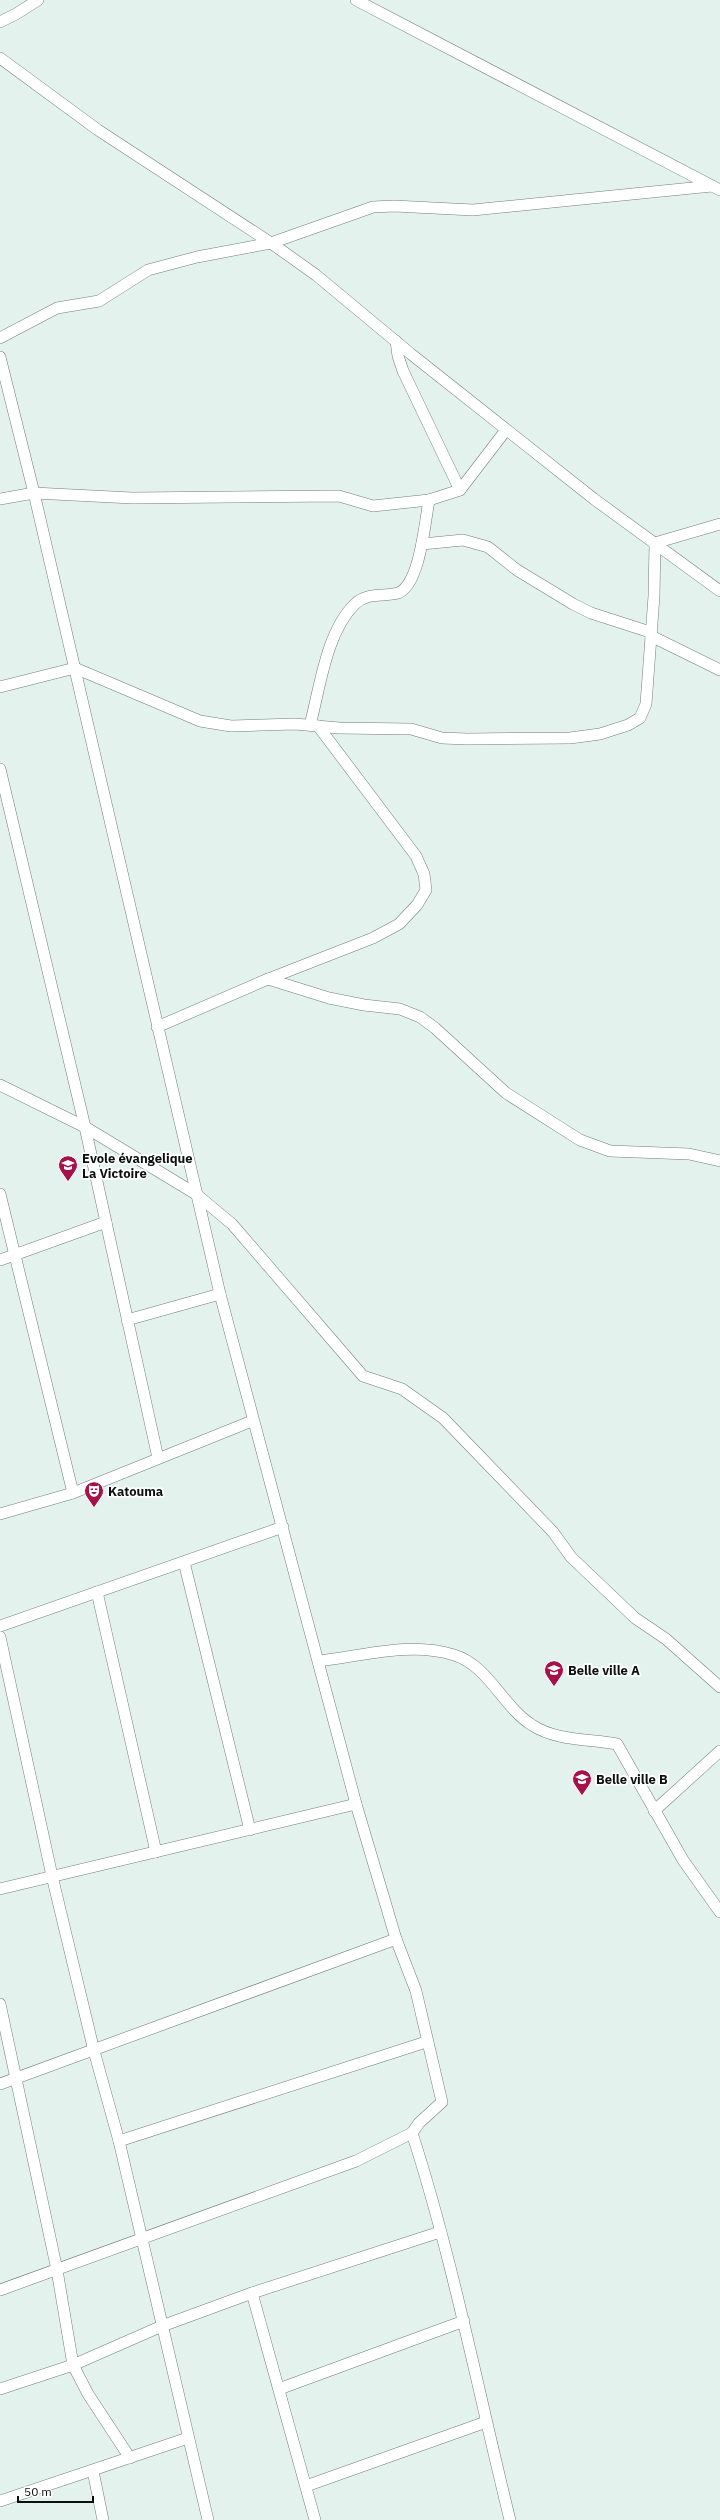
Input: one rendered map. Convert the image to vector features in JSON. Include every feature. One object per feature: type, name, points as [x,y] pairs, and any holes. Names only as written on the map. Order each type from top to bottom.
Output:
[{"type":"street","points":[[0,22],[38,0]]},
{"type":"street","points":[[356,0],[716,188]]},
{"type":"street","points":[[0,58],[98,130],[271,243],[316,275],[506,430],[720,591]]},
{"type":"street","points":[[0,338],[57,308],[99,301],[148,270],[197,257],[271,243],[373,208],[394,206],[473,210],[716,188]]},
{"type":"street","points":[[396,341],[398,356],[403,371],[460,490]]},
{"type":"street","points":[[0,357],[75,668],[196,1194],[252,1421],[283,1527],[356,1804],[396,1940],[416,1991],[426,2042],[442,2102],[420,2123],[412,2134],[356,2161],[0,2290]]},
{"type":"street","points":[[0,499],[34,493],[132,498],[339,496],[373,506],[429,500],[460,490],[506,430]]},
{"type":"street","points":[[157,1027],[268,978],[374,938],[399,924],[417,905],[426,890],[424,874],[416,856],[314,726],[330,649],[338,627],[355,604],[366,597],[398,593],[407,588],[413,577],[422,544],[429,500]]},
{"type":"street","points":[[655,543],[720,524]]},
{"type":"street","points":[[422,544],[463,540],[488,547],[517,570],[573,604],[591,613],[650,634],[720,670]]},
{"type":"street","points":[[0,687],[75,668],[200,721],[232,726],[314,726],[411,729],[442,738],[467,740],[570,738],[600,734],[628,725],[640,718],[646,704],[654,596],[655,543]]},
{"type":"street","points":[[0,769],[85,1127],[158,1458]]},
{"type":"street","points":[[268,978],[329,998],[364,1006],[400,1009],[420,1017],[435,1028],[506,1093],[580,1140],[610,1151],[689,1154],[720,1161]]},
{"type":"street","points":[[0,1085],[85,1127],[196,1194],[232,1224],[364,1376],[402,1389],[443,1418],[553,1532],[571,1557],[635,1618],[666,1639],[720,1688]]},
{"type":"street","points":[[0,1194],[16,1254],[73,1493]]},
{"type":"street","points":[[0,1260],[106,1222]]},
{"type":"street","points":[[127,1320],[220,1294]]},
{"type":"street","points":[[0,1514],[73,1493],[252,1421]]},
{"type":"street","points":[[0,1626],[283,1527]]},
{"type":"street","points":[[184,1562],[250,1830]]},
{"type":"street","points":[[97,1592],[156,1852]]},
{"type":"street","points":[[0,1637],[52,1876],[94,2051],[119,2141],[141,2240],[208,2520]]},
{"type":"street","points":[[319,1661],[426,1648],[455,1655],[471,1664],[511,1709],[532,1726],[548,1733],[580,1740],[617,1744],[683,1860],[720,1912]]},
{"type":"street","points":[[654,1811],[720,1751]]},
{"type":"street","points":[[0,1889],[356,1804]]},
{"type":"street","points":[[0,2084],[396,1940]]},
{"type":"street","points":[[0,2004],[57,2270],[73,2365],[88,2394],[130,2458]]},
{"type":"street","points":[[119,2141],[426,2042]]},
{"type":"street","points":[[412,2134],[430,2190],[464,2321],[486,2422],[510,2520]]},
{"type":"street","points":[[0,2389],[73,2365],[162,2326],[252,2293],[440,2232]]},
{"type":"street","points":[[252,2293],[315,2520]]},
{"type":"street","points":[[279,2389],[464,2321]]},
{"type":"street","points":[[306,2486],[486,2422]]},
{"type":"street","points":[[0,2502],[188,2438]]},
{"type":"street","points":[[92,2471],[103,2520]]},
{"type":"place","name":"Evole évangelique La Victoire","points":[[68,1182]]},
{"type":"place","name":"Katouma","points":[[94,1508]]},
{"type":"place","name":"Belle ville A","points":[[554,1687]]},
{"type":"place","name":"Belle ville B","points":[[582,1796]]}]
